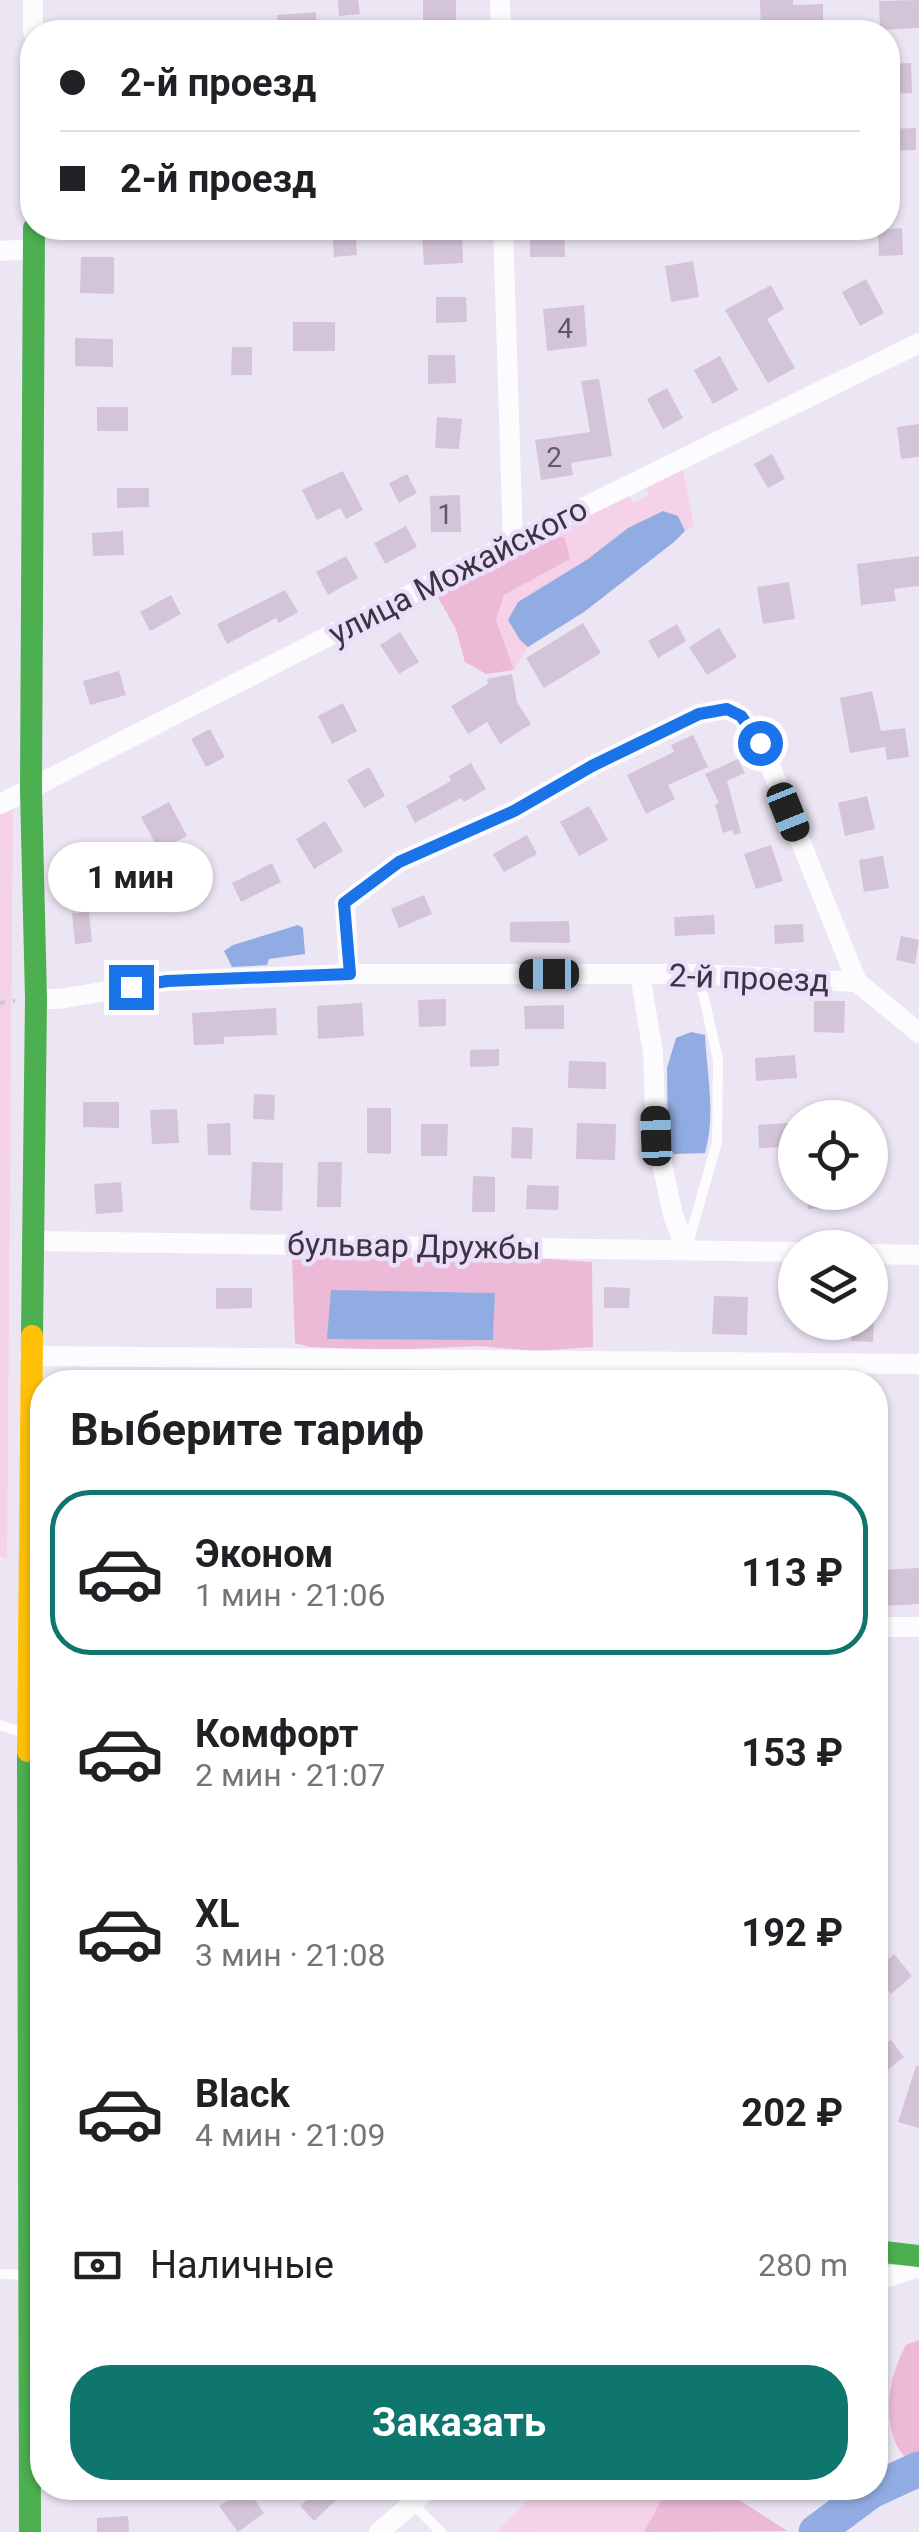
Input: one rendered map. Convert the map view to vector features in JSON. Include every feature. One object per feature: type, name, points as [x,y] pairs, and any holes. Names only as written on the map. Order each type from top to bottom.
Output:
[{"type":"street","points":[[0,251],[29,240]]},
{"type":"street","points":[[30,1759],[30,1356],[36,999],[31,790],[34,240]]},
{"type":"street","points":[[503,240],[513,542]]},
{"type":"street","name":"улица Можайского","points":[[0,804],[513,542],[919,343]]},
{"type":"street","name":"2-й проезд","points":[[350,974],[344,903],[399,862],[514,811],[592,766],[699,714],[727,709],[741,716],[760,743],[857,982],[919,1033]]},
{"type":"street","name":"2-й проезд","points":[[36,999],[167,981],[350,974],[699,974],[857,982]]},
{"type":"street","name":"2-й проезд","points":[[640,974],[653,1053],[656,1136],[686,1250]]},
{"type":"street","name":"бульвар Дружбы","points":[[32,1240],[778,1252]]},
{"type":"street","points":[[888,1254],[919,1255]]},
{"type":"street","points":[[30,1356],[570,1370]]},
{"type":"street","points":[[789,1370],[919,1364]]},
{"type":"street","points":[[888,1627],[919,1627]]},
{"type":"street","points":[[0,1804],[30,1818]]},
{"type":"street","points":[[30,2199],[30,2532]]},
{"type":"street","points":[[888,2252],[919,2256]]},
{"type":"street","points":[[888,2277],[919,2266]]},
{"type":"street","points":[[380,2532],[416,2500]]},
{"type":"lane","points":[[686,1250],[717,1142],[718,1060],[699,974]]},
{"type":"lane","points":[[0,1725],[28,1734]]},
{"type":"lane","points":[[0,2274],[29,2275]]},
{"type":"lane","points":[[412,2503],[441,2532]]},
{"type":"shaded area","points":[[683,470],[694,527],[685,531],[677,516],[663,512],[601,552],[520,640],[528,647],[514,670],[496,620],[504,595],[570,559],[565,538],[552,535],[627,495],[634,503],[649,495],[645,487]]},
{"type":"shaded area","points":[[552,535],[565,538],[570,559],[504,595],[496,620],[514,670],[486,674],[465,662],[456,629],[436,594]]},
{"type":"shaded area","points":[[13,806],[7,1559],[0,1556],[0,812]]},
{"type":"shaded area","points":[[292,1256],[506,1256],[592,1262],[593,1347],[536,1351],[479,1346],[387,1350],[295,1343]],"holes":[[[331,1291],[495,1293],[493,1339]]]},
{"type":"shaded area","points":[[919,2340],[919,2469],[897,2446],[889,2407],[900,2356],[906,2345]]},
{"type":"shaded area","points":[[528,2500],[739,2500],[787,2531],[497,2532]]},
{"type":"shaded area","points":[[661,2500],[739,2500],[787,2531],[644,2532]]},
{"type":"water","points":[[663,511],[678,516],[685,531],[674,542],[584,612],[528,647],[520,640],[508,620],[518,602],[588,559],[628,528]]},
{"type":"water","points":[[298,925],[303,928],[305,954],[269,959],[267,965],[232,967],[224,951],[233,945]]},
{"type":"water","points":[[691,1032],[705,1035],[708,1138],[705,1153],[674,1154],[668,1144],[667,1068],[676,1038]]},
{"type":"water","points":[[331,1290],[495,1293],[493,1340],[327,1339]]},
{"type":"building","points":[[338,0],[358,0],[360,14],[339,16]]},
{"type":"building","points":[[423,0],[456,0],[456,20],[423,20]]},
{"type":"building","points":[[760,0],[823,4],[823,20],[761,20]]},
{"type":"building","points":[[919,0],[919,28],[900,29],[900,20],[880,20],[879,1]]},
{"type":"building","points":[[316,12],[316,20],[277,20],[277,15]]},
{"type":"building","points":[[900,63],[911,63],[912,93],[900,94]]},
{"type":"building","points":[[916,128],[916,150],[900,151],[900,129]]},
{"type":"building","points":[[900,228],[903,255],[879,256],[878,240],[900,240]]},
{"type":"building","points":[[333,240],[356,240],[357,255],[334,257]]},
{"type":"building","points":[[422,240],[462,240],[463,263],[424,265]]},
{"type":"building","points":[[530,240],[564,240],[565,257],[530,257]]},
{"type":"building","points":[[81,257],[114,257],[114,294],[80,293]]},
{"type":"building","points":[[693,261],[699,297],[671,302],[665,266]]},
{"type":"building","points":[[866,279],[884,313],[860,326],[842,292]]},
{"type":"building","points":[[771,285],[784,309],[767,319],[795,368],[768,383],[725,310]]},
{"type":"building","points":[[436,297],[466,297],[467,322],[436,323]]},
{"type":"building","points":[[584,305],[587,346],[547,351],[543,309]]},
{"type":"building","points":[[293,322],[335,322],[335,351],[293,351]]},
{"type":"building","points":[[75,338],[113,339],[113,367],[75,366]]},
{"type":"building","points":[[232,347],[252,347],[252,375],[231,375]]},
{"type":"building","points":[[428,355],[455,355],[456,383],[428,384]]},
{"type":"building","points":[[720,356],[738,390],[713,404],[694,370]]},
{"type":"building","points":[[599,379],[612,456],[571,463],[573,475],[541,480],[535,440],[590,432],[581,381]]},
{"type":"building","points":[[667,388],[683,418],[663,429],[647,399]]},
{"type":"building","points":[[97,407],[128,407],[128,431],[97,431]]},
{"type":"building","points":[[437,417],[462,419],[459,449],[435,448]]},
{"type":"building","points":[[919,424],[919,457],[901,459],[897,427]]},
{"type":"building","points":[[772,454],[785,479],[768,488],[754,464]]},
{"type":"building","points":[[343,471],[363,510],[346,519],[340,508],[317,520],[302,490]]},
{"type":"building","points":[[407,474],[417,493],[399,503],[389,483]]},
{"type":"building","points":[[117,488],[149,488],[149,507],[117,508]]},
{"type":"building","points":[[460,495],[461,532],[431,532],[430,496]]},
{"type":"building","points":[[406,526],[417,547],[385,564],[374,543]]},
{"type":"building","points":[[123,531],[124,555],[93,556],[92,533]]},
{"type":"building","points":[[346,556],[358,578],[328,595],[316,572]]},
{"type":"building","points":[[919,556],[919,586],[894,589],[896,601],[861,605],[857,564]]},
{"type":"building","points":[[789,582],[795,619],[763,624],[757,587]]},
{"type":"building","points":[[285,590],[298,612],[279,623],[276,618],[227,644],[217,624]]},
{"type":"building","points":[[171,595],[181,614],[150,631],[140,612]]},
{"type":"building","points":[[583,623],[601,653],[544,688],[526,658]]},
{"type":"building","points":[[677,624],[686,641],[658,658],[648,641]]},
{"type":"building","points":[[719,628],[737,657],[707,675],[689,647]]},
{"type":"building","points":[[400,632],[419,662],[399,674],[380,645]]},
{"type":"building","points":[[119,671],[126,695],[90,705],[83,681]]},
{"type":"building","points":[[512,674],[517,702],[531,724],[500,744],[487,722],[468,734],[451,706],[488,684],[487,679]]},
{"type":"building","points":[[872,691],[881,731],[905,728],[909,757],[887,760],[885,747],[850,753],[840,698]]},
{"type":"building","points":[[343,703],[357,731],[332,744],[318,716]]},
{"type":"building","points":[[210,729],[225,757],[206,767],[191,739]]},
{"type":"building","points":[[693,735],[708,767],[668,785],[675,799],[646,814],[627,775],[674,752],[671,745]]},
{"type":"building","points":[[738,759],[745,773],[727,781],[741,833],[734,835],[732,830],[723,833],[715,805],[719,803],[705,774]]},
{"type":"building","points":[[471,763],[486,789],[415,823],[406,806],[451,781],[449,776]]},
{"type":"building","points":[[369,767],[385,796],[364,808],[347,780]]},
{"type":"building","points":[[867,796],[875,829],[845,836],[838,803]]},
{"type":"building","points":[[169,802],[187,836],[159,850],[141,817]]},
{"type":"building","points":[[589,806],[608,840],[579,856],[560,822]]},
{"type":"building","points":[[325,821],[343,851],[314,869],[296,839]]},
{"type":"building","points":[[527,835],[537,854],[504,872],[493,854]]},
{"type":"building","points":[[771,845],[783,881],[756,889],[744,854]]},
{"type":"building","points":[[883,856],[889,888],[864,892],[859,860]]},
{"type":"building","points":[[115,860],[129,900],[100,911],[85,871]]},
{"type":"building","points":[[272,863],[281,882],[241,902],[232,883]]},
{"type":"building","points":[[424,895],[432,914],[399,928],[391,909]]},
{"type":"building","points":[[89,912],[92,942],[75,944],[72,913]]},
{"type":"building","points":[[714,915],[715,934],[675,936],[674,917]]},
{"type":"building","points":[[569,921],[570,943],[510,942],[510,922]]},
{"type":"building","points":[[803,924],[804,942],[775,944],[774,925]]},
{"type":"building","points":[[901,936],[919,940],[915,964],[896,960]]},
{"type":"building","points":[[446,999],[446,1026],[419,1027],[418,1000]]},
{"type":"building","points":[[814,1001],[845,1001],[844,1033],[814,1032]]},
{"type":"building","points":[[362,1003],[364,1036],[318,1039],[317,1006]]},
{"type":"building","points":[[564,1005],[564,1029],[525,1029],[524,1006]]},
{"type":"building","points":[[276,1008],[277,1035],[224,1037],[224,1044],[194,1045],[192,1013]]},
{"type":"building","points":[[499,1049],[499,1066],[470,1067],[470,1050]]},
{"type":"building","points":[[795,1055],[797,1078],[756,1081],[755,1058]]},
{"type":"building","points":[[569,1061],[606,1062],[606,1089],[568,1088]]},
{"type":"building","points":[[254,1094],[275,1095],[274,1120],[253,1119]]},
{"type":"building","points":[[83,1102],[119,1102],[119,1128],[83,1127]]},
{"type":"building","points":[[367,1108],[391,1108],[391,1154],[367,1153]]},
{"type":"building","points":[[177,1109],[179,1143],[152,1144],[150,1110]]},
{"type":"building","points":[[230,1123],[231,1155],[208,1155],[207,1124]]},
{"type":"building","points":[[577,1123],[616,1124],[615,1160],[576,1159]]},
{"type":"building","points":[[421,1124],[448,1124],[447,1156],[421,1156]]},
{"type":"building","points":[[778,1124],[778,1147],[759,1148],[758,1125]]},
{"type":"building","points":[[512,1127],[533,1128],[532,1159],[511,1158]]},
{"type":"building","points":[[252,1162],[283,1163],[282,1211],[250,1210]]},
{"type":"building","points":[[318,1162],[342,1162],[341,1207],[317,1207]]},
{"type":"building","points":[[473,1176],[495,1177],[495,1212],[472,1212]]},
{"type":"building","points":[[121,1182],[123,1212],[96,1214],[94,1184]]},
{"type":"building","points":[[527,1185],[559,1186],[558,1210],[526,1209]]},
{"type":"building","points":[[604,1287],[630,1288],[629,1308],[604,1308]]},
{"type":"building","points":[[216,1288],[252,1288],[252,1308],[216,1309]]},
{"type":"building","points":[[714,1296],[748,1297],[747,1335],[712,1334]]},
{"type":"building","points":[[919,1568],[919,1604],[888,1606],[888,1570]]},
{"type":"building","points":[[894,1954],[912,1976],[891,1994],[888,1990],[888,1959]]},
{"type":"building","points":[[891,2040],[904,2057],[888,2069]]},
{"type":"building","points":[[919,2066],[919,2128],[898,2122]]},
{"type":"building","points":[[228,2500],[255,2500],[264,2513],[238,2532],[219,2506]]},
{"type":"building","points":[[307,2500],[336,2500],[314,2521],[300,2506]]},
{"type":"building","points":[[128,2516],[129,2532],[97,2532],[97,2518]]},
{"type":"waterway","points":[[888,2483],[919,2469]]},
{"type":"waterway","points":[[816,2532],[859,2500]]},
{"type":"traffic: fast","points":[[32,1336],[36,999],[31,790],[34,240]]},
{"type":"traffic: fast","points":[[28,1751],[30,2532]]},
{"type":"traffic: fast","points":[[888,2252],[919,2256]]},
{"type":"traffic: slow","points":[[32,1336],[32,1370]]},
{"type":"traffic: slow","points":[[28,1751],[30,1544]]},
{"type":"route","points":[[131,987],[167,981],[350,974],[344,903],[399,862],[514,811],[592,766],[699,714],[727,709],[741,716],[760,743]]}]
